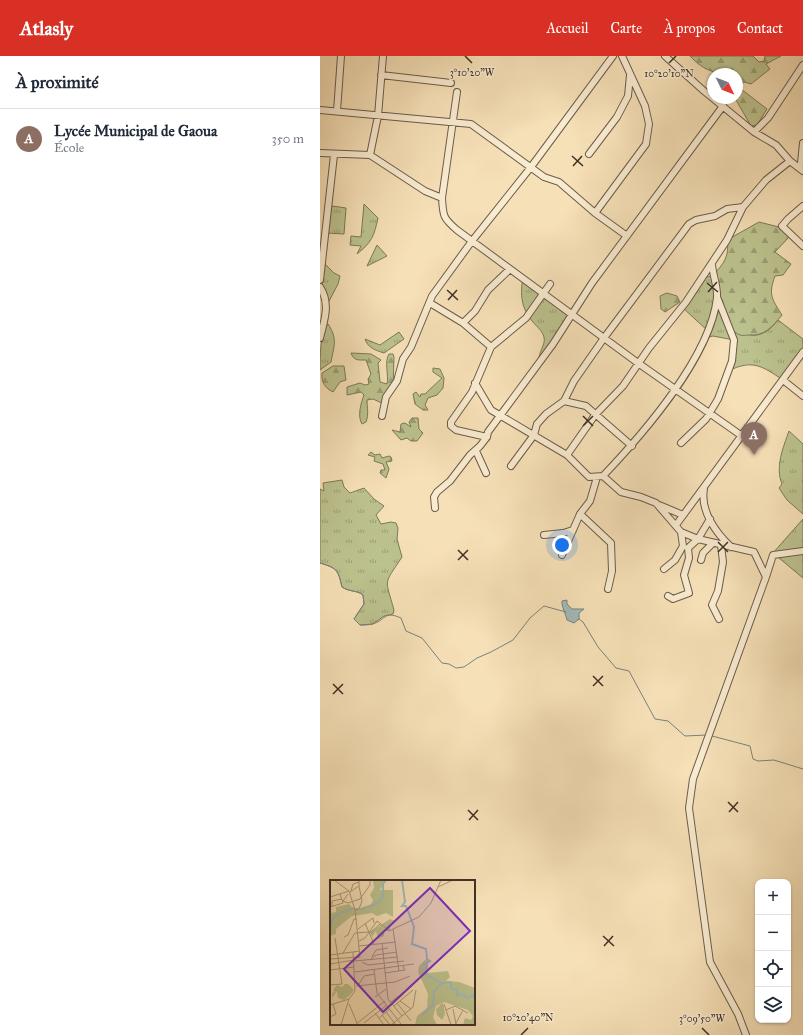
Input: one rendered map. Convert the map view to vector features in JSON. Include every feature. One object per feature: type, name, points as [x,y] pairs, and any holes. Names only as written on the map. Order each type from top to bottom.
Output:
[{"type":"street","points":[[337,111],[341,56]]},
{"type":"street","points":[[370,155],[378,116],[383,56]]},
{"type":"street","points":[[382,416],[386,397],[397,381],[403,359],[411,347],[432,296],[472,240],[531,167],[613,56]]},
{"type":"street","points":[[595,213],[646,144],[649,124],[645,106],[622,56]]},
{"type":"street","points":[[665,56],[754,132],[776,145],[790,161],[801,170]]},
{"type":"street","points":[[754,132],[768,118],[803,65]]},
{"type":"street","points":[[382,75],[451,83]]},
{"type":"street","points":[[589,154],[617,117],[628,96],[630,75]]},
{"type":"street","points":[[457,92],[451,123],[442,198],[445,220],[638,363],[676,388],[742,436]]},
{"type":"street","points":[[435,508],[434,497],[437,492],[450,481],[470,455],[476,451],[487,437],[488,432],[500,415],[553,344],[592,283],[722,106]]},
{"type":"street","points":[[320,110],[471,124],[548,179],[559,182],[595,213],[627,236]]},
{"type":"street","points":[[801,170],[803,143]]},
{"type":"street","points":[[320,153],[334,155],[370,155],[425,191],[442,198]]},
{"type":"street","points":[[320,280],[334,155]]},
{"type":"street","points":[[567,455],[595,415],[623,386],[638,363],[683,308],[727,240],[743,207],[766,180],[790,161]]},
{"type":"street","points":[[803,206],[782,226],[803,246]]},
{"type":"street","points":[[511,466],[534,436],[537,424],[546,414],[564,401],[574,381],[604,338],[689,224],[696,220],[715,216],[727,209],[743,207]]},
{"type":"street","points":[[681,443],[706,419],[718,399],[732,361],[734,340],[717,297],[712,265]]},
{"type":"street","points":[[463,323],[475,311],[488,290],[510,269]]},
{"type":"street","points":[[487,437],[456,430],[451,426],[452,420],[476,383],[491,347],[526,318],[550,284],[533,284]]},
{"type":"street","points":[[320,287],[325,294],[326,310],[320,338]]},
{"type":"street","points":[[562,555],[580,514],[590,501],[600,477],[632,446],[676,388],[708,331],[717,297]]},
{"type":"street","points":[[430,303],[463,323],[491,347]]},
{"type":"street","points":[[676,526],[803,352]]},
{"type":"street","points":[[783,380],[803,396]]},
{"type":"street","points":[[476,383],[491,410],[567,455],[589,477],[600,477],[621,492],[641,497],[683,516]]},
{"type":"street","points":[[564,401],[586,406],[632,446]]},
{"type":"street","points":[[476,451],[486,473]]},
{"type":"street","points":[[704,487],[703,496],[710,519],[717,533],[731,547]]},
{"type":"street","points":[[656,503],[681,532],[698,539],[754,552],[766,578]]},
{"type":"street","points":[[580,514],[611,543],[612,571],[608,589]]},
{"type":"street","points":[[668,596],[673,599],[689,593],[684,574],[689,558],[688,548],[698,539],[710,519]]},
{"type":"street","points":[[544,535],[563,533],[573,530]]},
{"type":"street","points":[[664,569],[675,560],[683,546],[681,532]]},
{"type":"street","points":[[701,560],[703,553],[713,543]]},
{"type":"street","points":[[719,619],[712,605],[718,590],[723,562],[721,545]]},
{"type":"street","points":[[746,1035],[738,1014],[710,962],[689,808],[693,779],[773,555],[803,551]]},
{"type":"green space","points":[[690,56],[753,56],[759,62],[764,61],[765,56],[781,56],[766,64],[770,69],[751,84],[743,83],[743,68],[707,68],[707,69]]},
{"type":"green space","points":[[743,91],[767,109],[757,125],[751,126],[738,104],[743,104]]},
{"type":"green space","points":[[364,204],[378,218],[372,238],[357,254],[361,246],[350,245],[351,236],[361,237]]},
{"type":"green space","points":[[332,206],[346,208],[344,234],[326,233]]},
{"type":"green space","points":[[759,222],[779,227],[789,237],[775,252],[791,264],[783,275],[775,276],[773,282],[772,297],[782,315],[768,330],[760,334],[741,335],[734,331],[725,318],[718,299],[713,275],[727,255],[727,240]]},
{"type":"green space","points":[[377,245],[387,256],[367,266]]},
{"type":"green space","points":[[323,262],[334,273],[340,276],[338,284],[327,305],[321,286]]},
{"type":"green space","points":[[713,275],[750,335],[758,335],[766,332],[778,320],[803,339],[803,352],[783,380],[763,368],[751,365],[744,365],[728,371],[734,340],[713,336],[705,338],[708,331],[683,308],[702,279]]},
{"type":"green space","points":[[523,277],[572,313],[539,361],[544,343],[544,337],[541,330],[529,317],[522,301]]},
{"type":"green space","points":[[667,293],[677,296],[680,302],[665,312],[661,309],[660,296]]},
{"type":"green space","points":[[328,324],[333,334],[334,347],[331,362],[320,370],[320,352],[323,333]]},
{"type":"green space","points":[[399,332],[404,339],[384,353],[370,347],[365,339],[380,345]]},
{"type":"green space","points":[[351,353],[371,354],[381,360],[378,363],[380,382],[387,384],[387,365],[389,354],[393,354],[394,357],[393,387],[384,404],[373,399],[367,400],[367,419],[366,422],[362,424],[360,413],[364,395],[361,392],[347,395],[347,387],[360,383],[365,385],[369,384],[368,379],[371,374],[366,360],[355,359]]},
{"type":"green space","points":[[333,366],[344,366],[346,380],[340,382],[333,392],[324,384],[322,373]]},
{"type":"green space","points":[[433,368],[440,369],[444,378],[443,388],[437,395],[428,398],[425,405],[428,410],[423,410],[415,404],[413,394],[416,392],[420,397],[421,394],[425,394],[442,378],[433,372]]},
{"type":"green space","points":[[412,418],[418,418],[419,429],[423,433],[417,441],[411,441],[407,438],[401,440],[392,430],[400,432],[401,424],[405,423],[411,427],[409,422]]},
{"type":"green space","points":[[789,431],[803,444],[803,514],[787,500],[779,488],[782,484],[779,471],[781,458]]},
{"type":"green space","points":[[371,452],[375,455],[380,454],[382,458],[389,456],[391,457],[392,461],[386,462],[389,469],[386,478],[380,473],[381,470],[385,470],[383,464],[374,461],[375,457],[368,455]]},
{"type":"green space","points":[[342,480],[344,487],[350,493],[364,488],[374,499],[384,506],[376,515],[381,524],[391,522],[396,523],[398,528],[397,539],[402,557],[391,573],[388,582],[394,610],[393,614],[384,616],[373,624],[360,625],[354,619],[364,604],[363,595],[342,587],[336,570],[330,566],[320,563],[320,489],[324,491],[323,483]]},
{"type":"green space","points":[[803,519],[803,578],[773,553]]},
{"type":"water","points":[[567,600],[567,604],[572,609],[584,609],[579,613],[579,619],[574,623],[567,620],[563,607],[562,601]]},
{"type":"waterway","points":[[320,563],[330,566],[336,570],[342,587],[363,595],[364,604],[354,619],[360,625],[377,623],[391,615],[401,618],[406,631],[422,638],[442,663],[449,664],[456,668],[464,667],[477,658],[513,640],[530,618],[544,606],[566,612]]},
{"type":"waterway","points":[[579,619],[583,622],[598,647],[616,668],[629,671],[655,719],[668,721],[685,736],[707,735]]},
{"type":"waterway","points":[[712,736],[750,746],[753,759],[758,761],[774,760],[803,769]]},
{"type":"place","name":"Lycée Municipal de Gaoua","points":[[754,455]]}]
